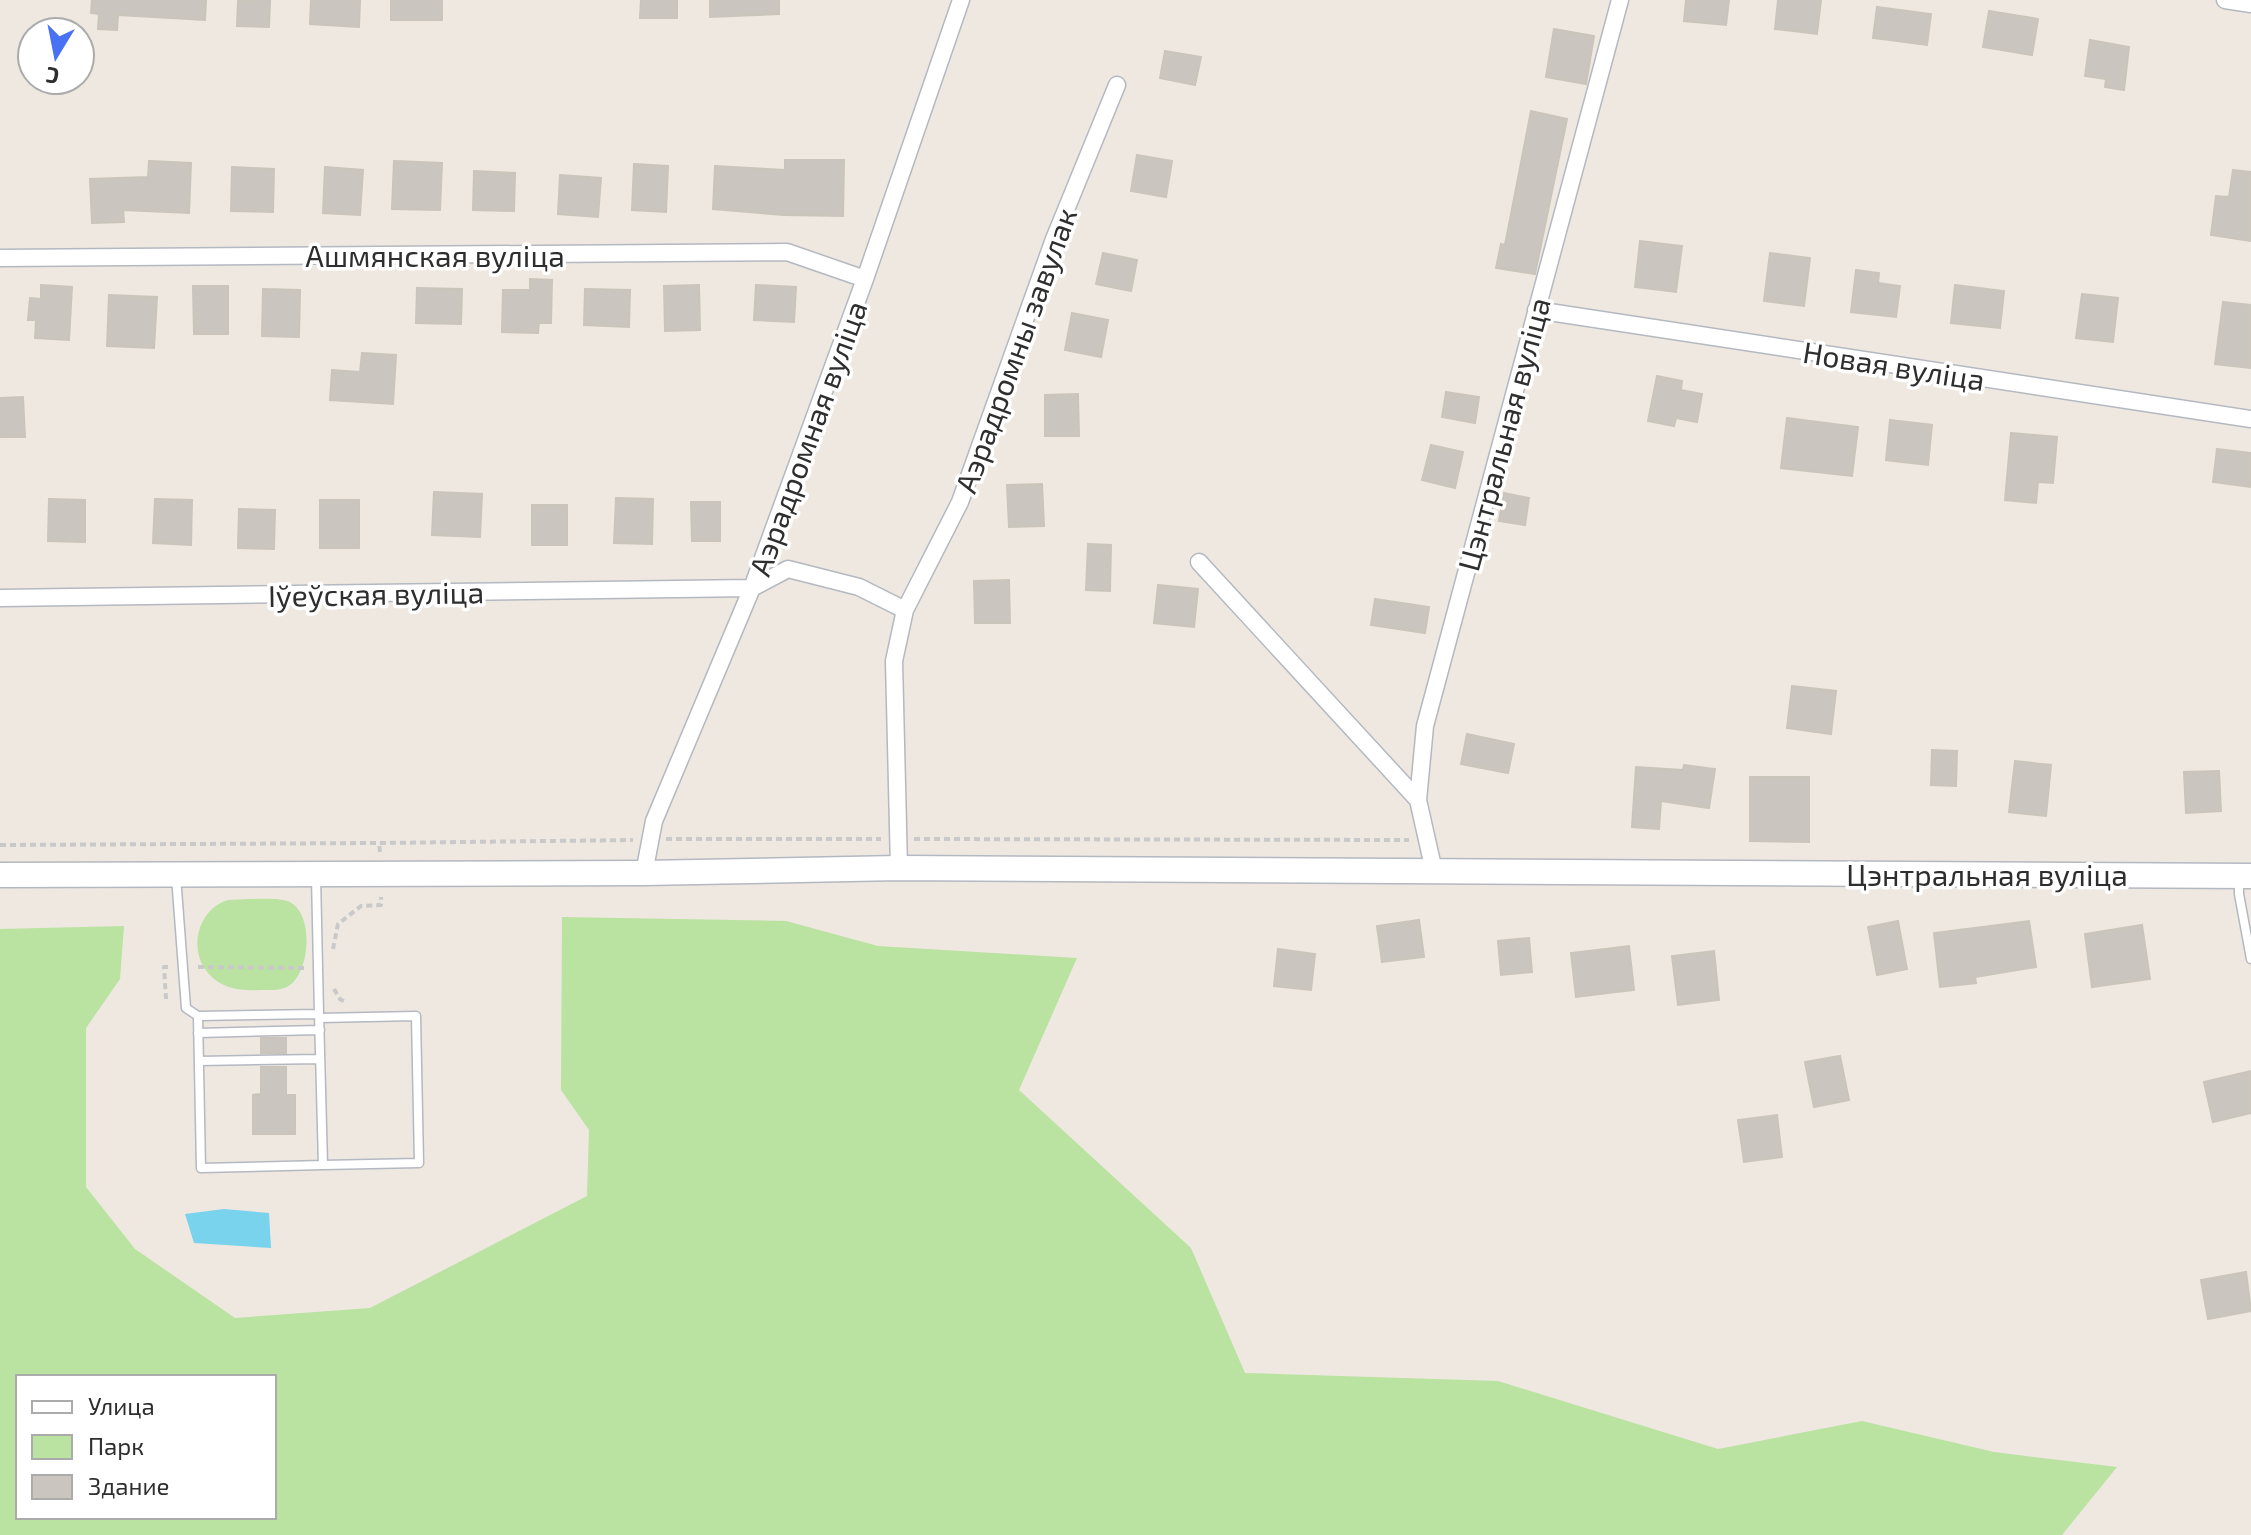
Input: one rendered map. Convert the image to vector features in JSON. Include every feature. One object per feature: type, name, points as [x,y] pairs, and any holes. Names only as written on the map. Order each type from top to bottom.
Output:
[{"type":"main road","name":"Цэнтральная вуліца","points":[[0,875],[644,873],[899,868],[2245,876]]},
{"type":"street","name":"Аэрадромная вуліца","points":[[644,873],[654,821],[752,588],[865,279],[961,0]]},
{"type":"street","name":"Цэнтральная вуліца","points":[[1434,871],[1418,800],[1425,726],[1620,0]]},
{"type":"street","points":[[2225,0],[2251,4]]},
{"type":"street","name":"Аэрадромны завулак","points":[[899,868],[894,661],[905,610],[960,502],[1054,239],[1117,85]]},
{"type":"street","name":"Ашмянская вуліца","points":[[0,258],[787,252],[865,279]]},
{"type":"street","name":"Новая вуліца","points":[[1536,310],[2251,419]]},
{"type":"street","points":[[1199,562],[1418,800]]},
{"type":"street","points":[[752,588],[788,569],[859,587],[905,610]]},
{"type":"street","name":"Іўеўская вуліца","points":[[0,598],[752,588]]},
{"type":"lane","points":[[176,875],[186,1008],[198,1016],[416,1016],[419,1163],[201,1168],[198,1016]]},
{"type":"lane","points":[[316,875],[323,1165]]},
{"type":"lane","points":[[2245,876],[2239,894],[2251,959]]},
{"type":"lane","points":[[198,1033],[320,1030]]},
{"type":"lane","points":[[199,1061],[320,1059]]},
{"type":"path","points":[[0,845],[379,843]]},
{"type":"path","points":[[166,999],[164,967],[318,968]]},
{"type":"green space","points":[[277,899],[290,902],[298,909],[306,930],[305,956],[297,978],[290,985],[276,990],[239,989],[220,983],[209,974],[198,954],[199,931],[209,912],[228,900]]},
{"type":"green space","points":[[562,917],[786,921],[878,946],[1077,958],[1019,1090],[1191,1248],[1245,1373],[1498,1381],[1718,1449],[1862,1421],[1994,1452],[2117,1467],[2062,1535],[0,1535],[0,929],[124,926],[120,979],[86,1028],[86,1187],[135,1249],[235,1318],[370,1308],[587,1196],[589,1130],[561,1090]]},
{"type":"water","points":[[224,1209],[269,1213],[271,1248],[194,1243],[185,1214]]},
{"type":"building","points":[[92,0],[206,0],[205,20],[118,15],[117,30],[98,29],[99,14],[91,13]]},
{"type":"building","points":[[270,0],[269,27],[237,26],[238,1]]},
{"type":"building","points":[[311,0],[360,0],[359,27],[310,24]]},
{"type":"building","points":[[391,0],[442,0],[442,20],[391,20]]},
{"type":"building","points":[[641,0],[677,0],[677,18],[640,18]]},
{"type":"building","points":[[710,0],[779,0],[779,14],[710,17]]},
{"type":"building","points":[[1686,0],[1729,0],[1726,25],[1684,21]]},
{"type":"building","points":[[1778,0],[1821,0],[1817,34],[1775,29]]},
{"type":"building","points":[[1877,7],[1931,14],[1927,45],[1873,38]]},
{"type":"building","points":[[1989,11],[2038,19],[2032,55],[1983,47]]},
{"type":"building","points":[[1554,29],[1594,36],[1586,84],[1546,77]]},
{"type":"building","points":[[2090,40],[2129,47],[2124,90],[2105,87],[2106,79],[2085,76]]},
{"type":"building","points":[[1165,51],[1201,57],[1195,85],[1160,78]]},
{"type":"building","points":[[1531,111],[1567,119],[1535,274],[1496,268],[1501,244],[1505,245]]},
{"type":"building","points":[[1137,155],[1172,161],[1166,197],[1131,191]]},
{"type":"building","points":[[785,160],[844,160],[843,216],[713,209],[715,166],[785,170]]},
{"type":"building","points":[[149,161],[191,163],[189,213],[123,210],[124,222],[92,223],[90,179],[148,177]]},
{"type":"building","points":[[394,161],[442,163],[440,210],[392,209]]},
{"type":"building","points":[[634,164],[668,166],[666,212],[632,210]]},
{"type":"building","points":[[232,167],[274,169],[273,212],[231,211]]},
{"type":"building","points":[[325,167],[363,170],[360,215],[323,213]]},
{"type":"building","points":[[2233,170],[2251,172],[2251,241],[2211,235],[2216,196],[2229,197]]},
{"type":"building","points":[[474,171],[515,173],[514,211],[473,210]]},
{"type":"building","points":[[560,175],[601,178],[598,217],[558,214]]},
{"type":"building","points":[[1640,241],[1682,246],[1676,292],[1635,287]]},
{"type":"building","points":[[1103,253],[1137,260],[1131,291],[1096,284]]},
{"type":"building","points":[[1770,253],[1810,258],[1804,306],[1764,301]]},
{"type":"building","points":[[1856,270],[1879,273],[1878,283],[1900,286],[1896,317],[1851,312]]},
{"type":"building","points":[[530,279],[552,280],[551,323],[539,323],[538,333],[502,332],[503,290],[530,290]]},
{"type":"building","points":[[41,285],[72,287],[69,340],[35,338],[36,320],[28,320],[30,298],[41,299]]},
{"type":"building","points":[[699,285],[700,330],[665,331],[664,286]]},
{"type":"building","points":[[756,285],[796,287],[794,322],[754,320]]},
{"type":"building","points":[[1955,285],[2004,291],[2000,328],[1951,323]]},
{"type":"building","points":[[193,286],[228,286],[228,334],[194,334]]},
{"type":"building","points":[[417,288],[462,289],[461,324],[416,323]]},
{"type":"building","points":[[263,289],[300,290],[299,337],[262,336]]},
{"type":"building","points":[[585,289],[630,290],[629,327],[584,325]]},
{"type":"building","points":[[2082,294],[2118,298],[2113,342],[2076,338]]},
{"type":"building","points":[[109,295],[157,297],[154,348],[107,346]]},
{"type":"building","points":[[2223,302],[2251,305],[2251,368],[2215,364]]},
{"type":"building","points":[[1072,313],[1108,320],[1101,357],[1065,350]]},
{"type":"building","points":[[362,353],[396,355],[393,404],[330,400],[332,370],[360,372]]},
{"type":"building","points":[[1657,376],[1682,381],[1681,390],[1702,394],[1697,422],[1676,418],[1674,426],[1648,421]]},
{"type":"building","points":[[1446,392],[1479,397],[1475,423],[1442,417]]},
{"type":"building","points":[[1078,394],[1079,436],[1045,436],[1045,395]]},
{"type":"building","points":[[23,397],[25,437],[0,437],[0,398]]},
{"type":"building","points":[[1787,418],[1858,427],[1852,476],[1781,468]]},
{"type":"building","points":[[1890,420],[1932,425],[1928,465],[1886,460]]},
{"type":"building","points":[[2011,433],[2057,437],[2053,483],[2038,482],[2036,503],[2005,500]]},
{"type":"building","points":[[1431,445],[1463,452],[1455,488],[1422,480]]},
{"type":"building","points":[[2217,449],[2251,453],[2251,487],[2213,482]]},
{"type":"building","points":[[1042,484],[1044,526],[1009,527],[1007,485]]},
{"type":"building","points":[[434,492],[482,494],[480,537],[432,535]]},
{"type":"building","points":[[1504,493],[1529,498],[1525,525],[1499,521]]},
{"type":"building","points":[[616,498],[653,499],[652,544],[614,543]]},
{"type":"building","points":[[49,499],[85,500],[85,542],[48,541]]},
{"type":"building","points":[[155,499],[192,500],[191,545],[153,543]]},
{"type":"building","points":[[320,500],[359,500],[359,548],[320,548]]},
{"type":"building","points":[[691,502],[720,502],[720,541],[692,541]]},
{"type":"building","points":[[532,505],[567,505],[567,545],[532,545]]},
{"type":"building","points":[[239,509],[275,510],[274,549],[238,548]]},
{"type":"building","points":[[1088,544],[1111,545],[1110,591],[1086,590]]},
{"type":"building","points":[[1009,580],[1010,623],[975,623],[974,581]]},
{"type":"building","points":[[1158,585],[1198,589],[1194,627],[1154,623]]},
{"type":"building","points":[[1375,599],[1429,607],[1425,633],[1371,625]]},
{"type":"building","points":[[1792,686],[1836,691],[1831,734],[1787,728]]},
{"type":"building","points":[[1467,734],[1514,744],[1508,773],[1461,764]]},
{"type":"building","points":[[1932,750],[1957,751],[1956,786],[1931,785]]},
{"type":"building","points":[[2015,761],[2051,765],[2046,816],[2009,812]]},
{"type":"building","points":[[1684,765],[1715,769],[1709,808],[1661,801],[1659,829],[1632,827],[1636,767],[1683,770]]},
{"type":"building","points":[[2219,771],[2221,811],[2186,813],[2184,772]]},
{"type":"building","points":[[1750,777],[1809,777],[1809,842],[1750,841]]},
{"type":"building","points":[[1419,920],[1424,957],[1382,962],[1377,926]]},
{"type":"building","points":[[1898,921],[1907,969],[1877,975],[1868,927]]},
{"type":"building","points":[[2029,921],[2036,967],[1975,977],[1976,983],[1940,987],[1934,933]]},
{"type":"building","points":[[2142,925],[2150,979],[2092,987],[2085,934]]},
{"type":"building","points":[[1529,938],[1532,972],[1501,975],[1498,941]]},
{"type":"building","points":[[1629,946],[1634,990],[1576,997],[1571,953]]},
{"type":"building","points":[[1278,949],[1315,954],[1311,990],[1274,986]]},
{"type":"building","points":[[1714,951],[1719,1000],[1678,1005],[1672,956]]},
{"type":"building","points":[[261,1038],[286,1038],[286,1053],[261,1053]]},
{"type":"building","points":[[1840,1056],[1849,1100],[1814,1107],[1805,1062]]},
{"type":"building","points":[[261,1067],[286,1067],[286,1095],[295,1095],[295,1134],[253,1134],[253,1095],[261,1094]]},
{"type":"building","points":[[2251,1071],[2251,1113],[2213,1122],[2204,1082]]},
{"type":"building","points":[[1777,1115],[1782,1157],[1744,1162],[1738,1120]]},
{"type":"building","points":[[2246,1272],[2251,1311],[2208,1319],[2201,1280]]}]
